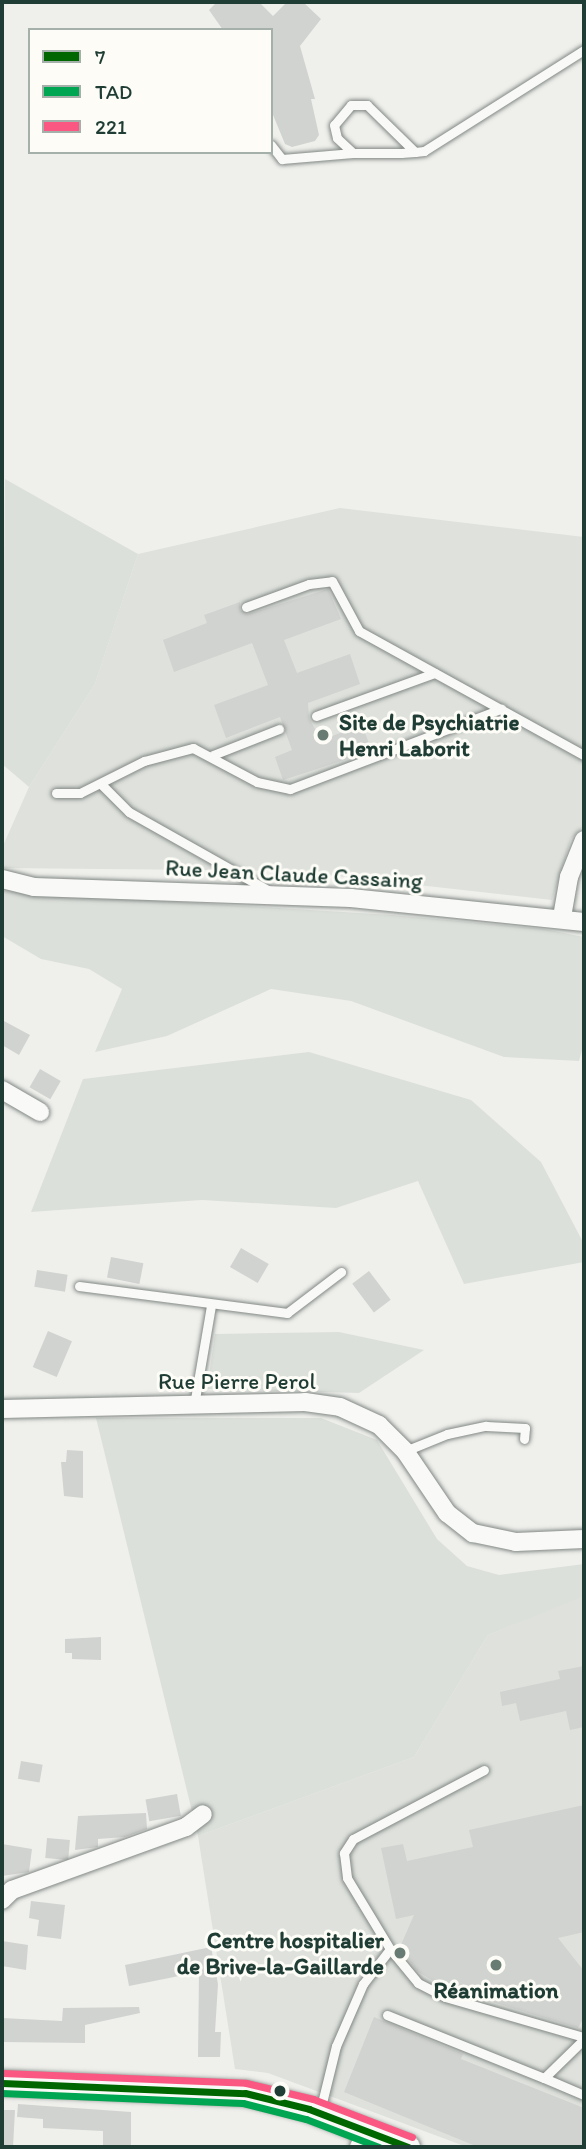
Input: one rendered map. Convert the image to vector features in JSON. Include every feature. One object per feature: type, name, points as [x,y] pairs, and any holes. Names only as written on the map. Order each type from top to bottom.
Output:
[{"type":"main road","points":[[2,2083],[245,2093],[319,2113],[363,2139],[408,2147]]},
{"type":"street","points":[[562,917],[569,877],[584,840]]},
{"type":"street","name":"Rue Jean Claude Cassaing","points":[[2,880],[34,887],[275,895],[562,917],[584,922]]},
{"type":"street","points":[[2,1090],[40,1112]]},
{"type":"street","name":"Rue Pierre Perol","points":[[2,1409],[305,1402],[340,1407],[379,1425],[405,1451],[447,1513],[473,1533],[516,1542],[584,1539]]},
{"type":"street","points":[[2,1900],[12,1890],[186,1827],[203,1814]]},
{"type":"lane","points":[[273,148],[282,159],[353,153],[415,152],[584,50]]},
{"type":"lane","points":[[353,153],[337,138],[334,125],[343,110],[359,104],[375,110],[415,152]]},
{"type":"lane","points":[[246,607],[309,584],[332,582],[359,631],[584,755]]},
{"type":"lane","points":[[316,716],[434,673]]},
{"type":"lane","points":[[56,793],[80,793],[164,754],[193,748],[213,755],[257,782],[290,789],[501,709]]},
{"type":"lane","points":[[213,755],[279,729]]},
{"type":"lane","points":[[102,785],[129,812],[275,895]]},
{"type":"lane","points":[[79,1286],[211,1306],[287,1313],[341,1272]]},
{"type":"lane","points":[[194,1405],[211,1306]]},
{"type":"lane","points":[[405,1451],[447,1434],[486,1426],[525,1428],[524,1439]]},
{"type":"lane","points":[[484,1770],[353,1839],[344,1853],[346,1878],[390,1949],[418,1983],[445,1997],[583,2038],[544,2078]]},
{"type":"lane","points":[[319,2113],[346,2021],[363,1984],[390,1949]]},
{"type":"lane","points":[[387,2015],[584,2095]]},
{"type":"shaded area","points":[[5,479],[138,554],[95,684],[29,787],[2,764]]},
{"type":"shaded area","name":"Site de Psychiatrie Henri Laborit","points":[[340,508],[584,537],[584,826],[571,839],[552,900],[293,871],[2,868],[2,848],[29,787],[95,684],[138,554]]},
{"type":"shaded area","points":[[2,891],[392,915],[544,929],[584,937],[584,1043],[579,1061],[504,1057],[351,1001],[271,989],[167,1036],[95,1052],[122,989],[89,969],[41,959],[2,936]]},
{"type":"shaded area","points":[[309,1052],[471,1100],[541,1162],[584,1244],[584,1262],[464,1284],[418,1181],[336,1208],[202,1200],[31,1212],[83,1079]]},
{"type":"shaded area","points":[[339,1332],[424,1350],[359,1393],[207,1389],[215,1334]]},
{"type":"shaded area","points":[[96,1418],[321,1418],[377,1440],[437,1539],[467,1566],[499,1575],[584,1564],[584,1596],[488,1635],[414,1757],[198,1836]]},
{"type":"shaded area","name":"Centre hospitalier de Brive-la-Gaillarde","points":[[584,1595],[584,2147],[467,2147],[268,2073],[235,2069],[198,1836],[414,1757],[488,1635]]},
{"type":"building","points":[[217,2],[259,2],[273,16],[287,2],[303,2],[321,19],[300,46],[315,99],[311,99],[319,135],[315,141],[292,147],[285,144],[273,115],[273,28],[222,28],[209,10]]},
{"type":"building","points":[[328,589],[341,619],[284,640],[297,673],[350,654],[360,684],[308,703],[309,718],[321,740],[362,725],[372,751],[283,780],[275,757],[292,750],[280,717],[226,738],[214,705],[268,685],[252,643],[174,672],[163,640],[207,623],[204,615],[240,602],[240,610],[248,614]]},
{"type":"building","points":[[2,1020],[30,1035],[19,1055],[2,1045]]},
{"type":"building","points":[[40,1069],[61,1081],[50,1099],[29,1087]]},
{"type":"building","points":[[241,1248],[269,1264],[258,1283],[230,1267]]},
{"type":"building","points":[[111,1257],[143,1263],[139,1284],[107,1278]]},
{"type":"building","points":[[37,1270],[68,1275],[65,1292],[34,1287]]},
{"type":"building","points":[[369,1271],[391,1300],[374,1312],[352,1284]]},
{"type":"building","points":[[48,1331],[72,1341],[57,1377],[33,1367]]},
{"type":"building","points":[[67,1450],[83,1451],[83,1498],[64,1496],[61,1462],[66,1462]]},
{"type":"building","points":[[101,1637],[101,1660],[72,1659],[72,1653],[65,1653],[65,1639]]},
{"type":"building","points":[[584,1666],[584,1727],[570,1730],[566,1711],[520,1721],[516,1703],[502,1706],[500,1692],[560,1679],[558,1671]]},
{"type":"building","points":[[21,1761],[43,1765],[40,1783],[18,1779]]},
{"type":"building","points":[[177,1794],[181,1816],[149,1821],[145,1800]]},
{"type":"building","points":[[584,1805],[584,1932],[558,1938],[584,1971],[584,2017],[578,2028],[443,1987],[417,1971],[400,1947],[414,1915],[396,1919],[381,1848],[403,1844],[407,1861],[473,1847],[469,1830]]},
{"type":"building","points":[[146,1813],[147,1829],[125,1837],[98,1839],[98,1847],[75,1850],[78,1816]]},
{"type":"building","points":[[47,1838],[70,1840],[68,1860],[45,1858]]},
{"type":"building","points":[[2,1844],[32,1849],[29,1872],[2,1876]]},
{"type":"building","points":[[31,1901],[65,1905],[61,1939],[37,1936],[39,1920],[29,1918]]},
{"type":"building","points":[[2,1941],[28,1945],[26,1970],[2,1966]]},
{"type":"building","points":[[211,1947],[218,1984],[215,2032],[221,2032],[220,2057],[198,2057],[199,1972],[129,1986],[125,1965]]},
{"type":"building","points":[[139,2007],[140,2013],[85,2025],[85,2043],[2,2042],[2,2018],[62,2021],[63,2008]]},
{"type":"building","points":[[374,2017],[463,2054],[461,2059],[584,2108],[584,2147],[478,2147],[344,2092]]},
{"type":"building","points":[[18,2104],[131,2112],[131,2147],[103,2147],[103,2131],[43,2128],[43,2119],[17,2117]]},
{"type":"building","points":[[2,2110],[15,2110],[13,2147],[2,2147]]},
{"type":"transit line","name":"221","points":[[2,2073],[246,2083],[313,2099],[412,2137]]},
{"type":"transit line","name":"7","points":[[2,2083],[245,2093],[309,2109],[408,2147]]},
{"type":"transit line","name":"TAD","points":[[2,2093],[243,2103],[306,2119],[379,2147]]},
{"type":"place","name":"Site de Psychiatrie Henri Laborit","points":[[323,735]]},
{"type":"place","name":"Centre hospitalier de Brive-la-Gaillarde","points":[[400,1953]]},
{"type":"place","name":"Réanimation","points":[[496,1965]]}]
